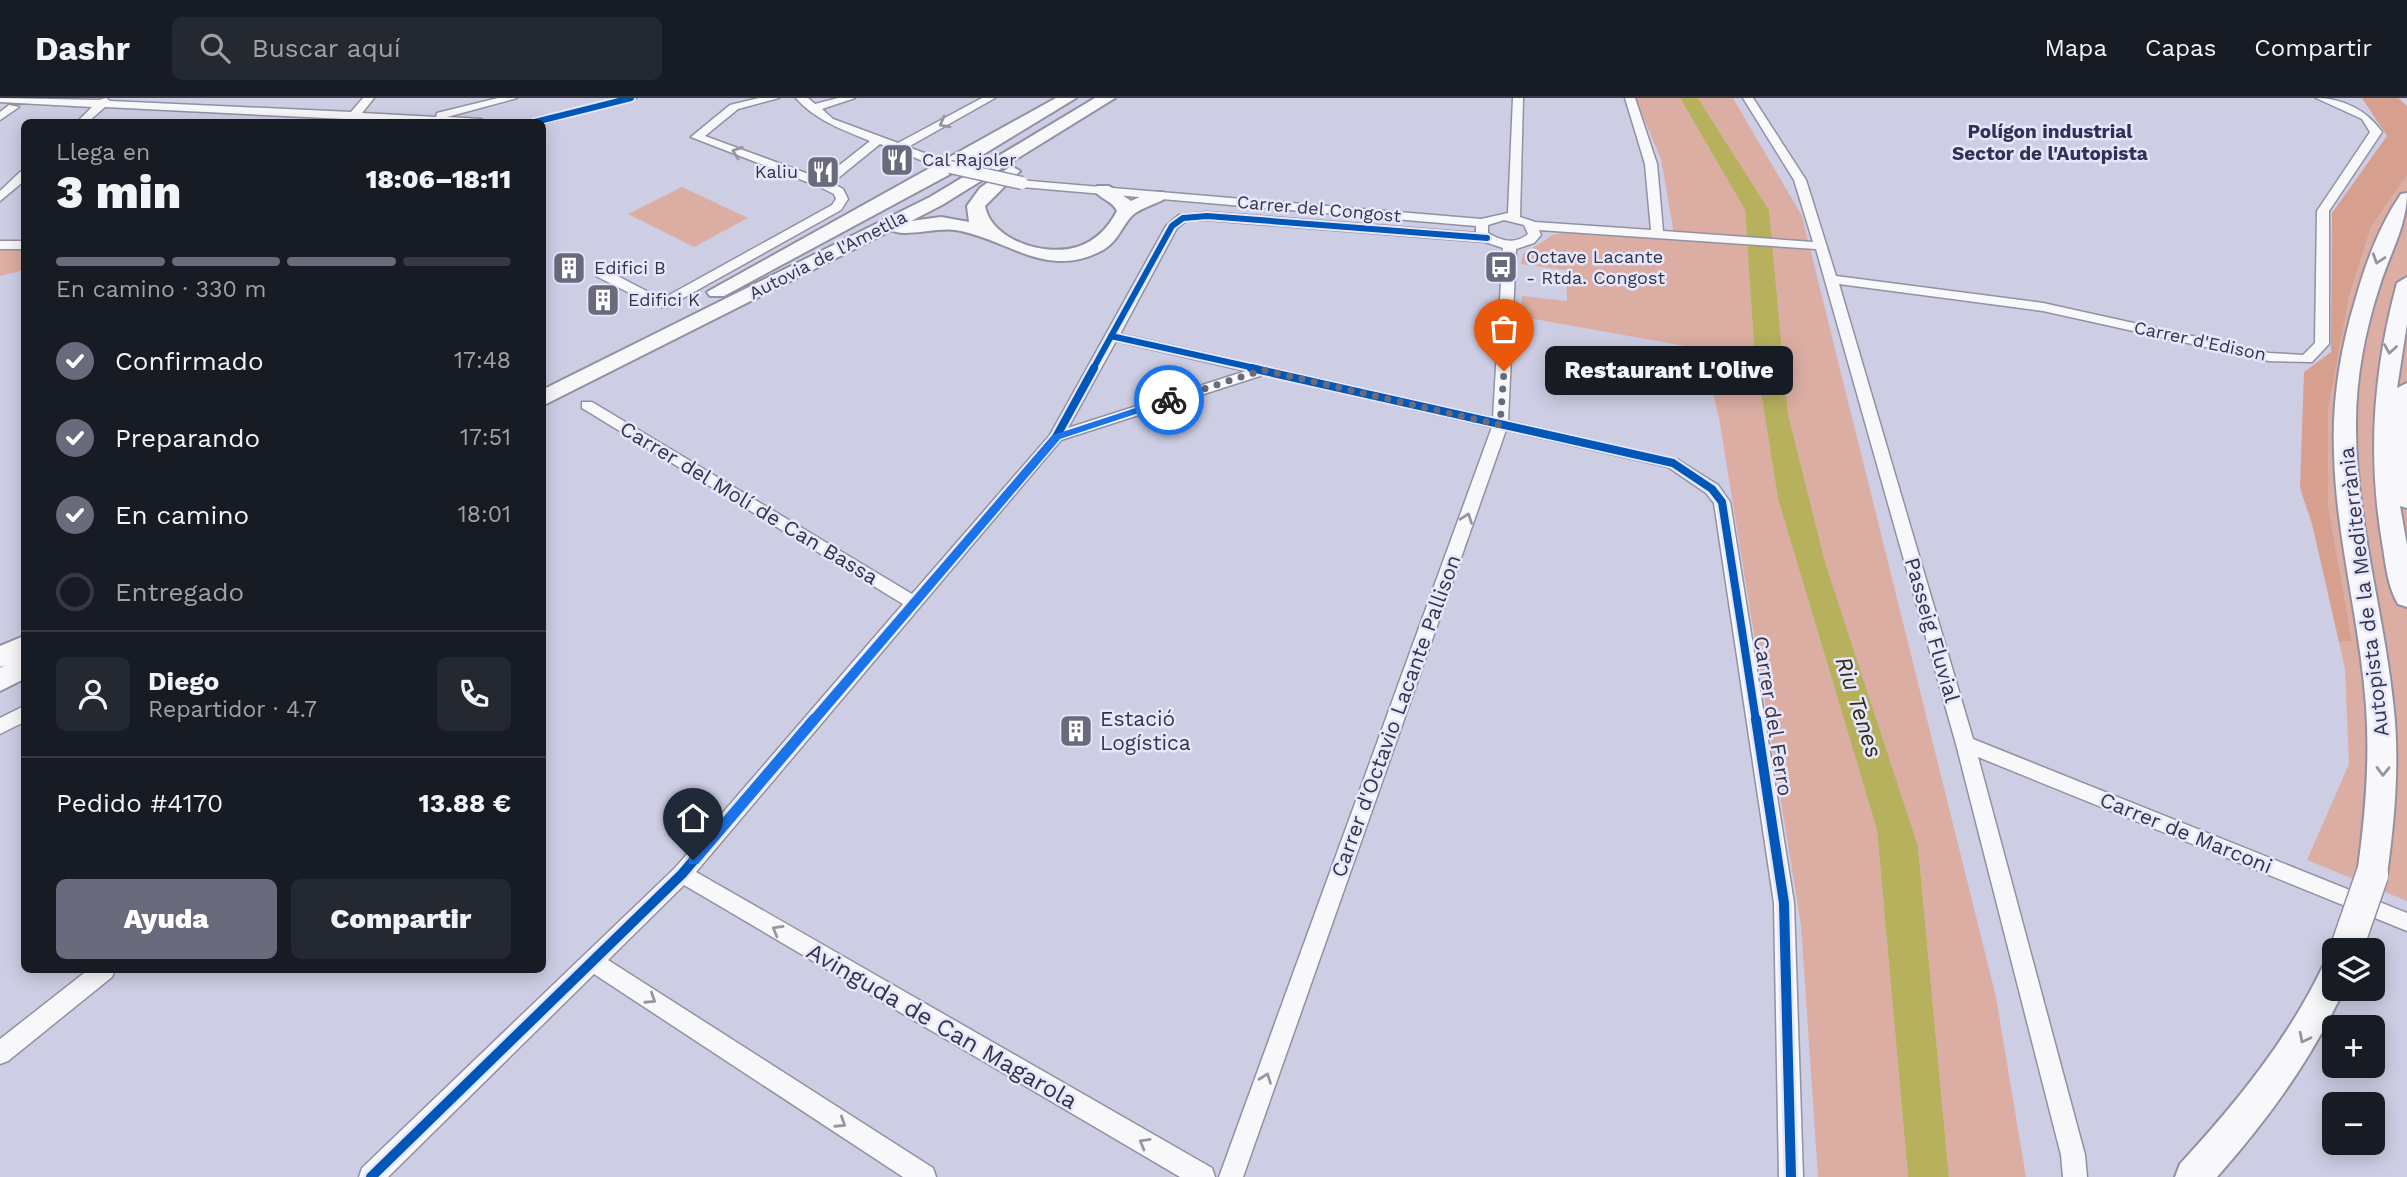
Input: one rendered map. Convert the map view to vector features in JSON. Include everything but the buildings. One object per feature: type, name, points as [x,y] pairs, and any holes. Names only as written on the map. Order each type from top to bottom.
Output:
[{"type":"highway","points":[[662,333],[733,283],[950,167],[1068,98]]},
{"type":"highway","points":[[999,238],[979,223],[975,212],[979,200],[1098,99]]},
{"type":"highway","name":"Autovia de l'Ametlla","points":[[546,383],[662,333],[936,201],[1098,99]]},
{"type":"highway","points":[[1103,190],[1129,202],[1157,196]]},
{"type":"highway","name":"Autopista de la Mediterrània","points":[[2350,938],[2372,875],[2382,803],[2381,718],[2354,536],[2345,453],[2347,396],[2372,281],[2383,244],[2407,198]]},
{"type":"highway","points":[[662,333],[759,298],[908,227],[926,223],[955,224],[1038,252],[1083,251],[1112,237],[1119,229],[1129,202]]},
{"type":"highway","points":[[2407,283],[2391,343],[2382,437],[2389,513],[2407,598]]},
{"type":"highway","name":"Autovia de l'Ametlla","points":[[546,397],[662,333]]},
{"type":"highway","points":[[2407,390],[2404,444],[2407,500]]},
{"type":"highway","points":[[0,659],[21,648]]},
{"type":"highway","points":[[0,681],[21,669]]},
{"type":"highway","points":[[0,697],[21,686]]},
{"type":"highway","points":[[2193,1177],[2249,1115],[2298,1050],[2322,1001]]},
{"type":"street","points":[[173,119],[195,98]]},
{"type":"street","points":[[265,117],[282,98]]},
{"type":"street","points":[[352,119],[369,98]]},
{"type":"street","points":[[449,113],[459,98]]},
{"type":"street","points":[[430,119],[512,98]]},
{"type":"street","points":[[546,119],[631,98]]},
{"type":"street","points":[[601,273],[662,304],[837,206],[842,199],[839,192],[824,184],[697,136],[734,107],[774,98]]},
{"type":"street","points":[[801,98],[811,109],[829,121],[950,167],[1022,183],[1103,190]]},
{"type":"street","points":[[811,109],[850,98]]},
{"type":"street","points":[[898,148],[990,98]]},
{"type":"street","points":[[1518,98],[1514,217],[1532,226],[1821,246]]},
{"type":"street","points":[[1629,98],[1648,142],[1658,206],[1657,234]]},
{"type":"street","name":"Passeig Fluvial","points":[[1748,98],[1800,180],[1821,246],[1965,744],[2073,1155],[2075,1177]]},
{"type":"street","name":"Carrer d'Edison","points":[[1830,279],[2043,307],[2269,357],[2307,359],[2322,344],[2323,211],[2376,132],[2366,117],[2321,98]]},
{"type":"street","points":[[0,99],[18,102],[103,103],[265,117],[322,119]]},
{"type":"street","points":[[0,108],[18,102]]},
{"type":"street","points":[[0,117],[18,102]]},
{"type":"street","points":[[85,119],[103,103]]},
{"type":"street","points":[[824,184],[878,140]]},
{"type":"street","points":[[0,197],[21,178]]},
{"type":"street","name":"Carrer del Congost","points":[[1157,196],[1482,223],[1494,217],[1514,217]]},
{"type":"street","points":[[371,1177],[682,874],[912,602],[1056,437],[1172,226],[1183,218],[1208,216],[1488,238],[1510,245],[1532,239],[1535,233],[1532,226]]},
{"type":"street","points":[[1482,223],[1482,233],[1488,238]]},
{"type":"street","points":[[0,246],[21,245]]},
{"type":"street","name":"Carrer d'Octavio Lacante Pallison","points":[[1231,1177],[1500,425],[1510,245]]},
{"type":"street","name":"Carrer del Ferro","points":[[1111,336],[1673,463],[1712,489],[1722,502],[1784,903],[1791,1177]]},
{"type":"street","points":[[1056,437],[1263,370]]},
{"type":"street","name":"Carrer del Molí de Can Bassa","points":[[587,405],[912,602]]},
{"type":"street","points":[[0,727],[21,715]]},
{"type":"street","name":"Carrer de Marconi","points":[[1965,744],[2407,922]]},
{"type":"street","name":"Avinguda de Can Magarola","points":[[682,874],[1203,1177]]},
{"type":"street","points":[[593,962],[924,1177]]},
{"type":"street","points":[[0,1054],[100,973]]},
{"type":"shaded area","points":[[1635,98],[1680,98],[1745,210],[1754,348],[1778,499],[1877,830],[1908,1177],[1818,1177],[1801,925],[1719,418],[1702,349],[1522,317],[1522,296],[1567,301],[1566,270],[1521,264],[1523,254],[1553,235],[1592,232],[1672,240],[1674,234],[1661,159]]},
{"type":"shaded area","points":[[1698,98],[1733,98],[1802,216],[1996,997],[2026,1177],[1949,1177],[1918,846],[1825,562],[1788,414],[1769,210]]},
{"type":"shaded area","points":[[2362,98],[2398,98],[2407,106],[2407,175],[2371,227],[2349,297],[2328,411],[2328,505],[2352,641],[2339,642],[2312,524],[2300,488],[2304,372],[2331,352],[2332,213],[2387,136]]},
{"type":"shaded area","points":[[2407,175],[2407,901],[2307,860],[2349,764],[2345,668],[2339,642],[2352,641],[2328,505],[2328,411],[2349,297],[2371,227]]},
{"type":"shaded area","points":[[682,187],[748,218],[694,247],[628,214]]},
{"type":"shaded area","points":[[0,250],[21,250],[21,271],[0,276]]},
{"type":"water","name":"Riu Tenes","points":[[1680,98],[1698,98],[1769,210],[1788,414],[1825,562],[1918,846],[1949,1177],[1908,1177],[1877,830],[1778,499],[1754,348],[1745,210]]},
{"type":"cycle path","points":[[546,119],[631,98]]},
{"type":"cycle path","points":[[371,1177],[682,874],[1056,437],[1172,226],[1183,218],[1207,216],[1487,238]]},
{"type":"cycle path","points":[[1111,336],[1673,463],[1712,489],[1722,502],[1784,903],[1791,1177]]},
{"type":"way so far","points":[[1169,400],[1263,370],[1500,425],[1504,371]]},
{"type":"place","name":"Cal Rajoler","points":[[897,160]]},
{"type":"place","name":"Kaliu","points":[[823,172]]},
{"type":"place","name":"Octave Lacante - Rtda. Congost","points":[[1501,267]]},
{"type":"place","name":"Edifici B","points":[[569,268]]},
{"type":"place","name":"Edifici K","points":[[603,300]]},
{"type":"place","name":"Restaurant L'Olive","points":[[1504,371]]},
{"type":"place","name":"Estació Logística","points":[[1076,731]]},
{"type":"district","name":"Polígon industrial Sector de l'Autopista","points":[[2050,142]]},
{"type":"route","points":[[693,860],[1056,437],[1169,400]]}]
